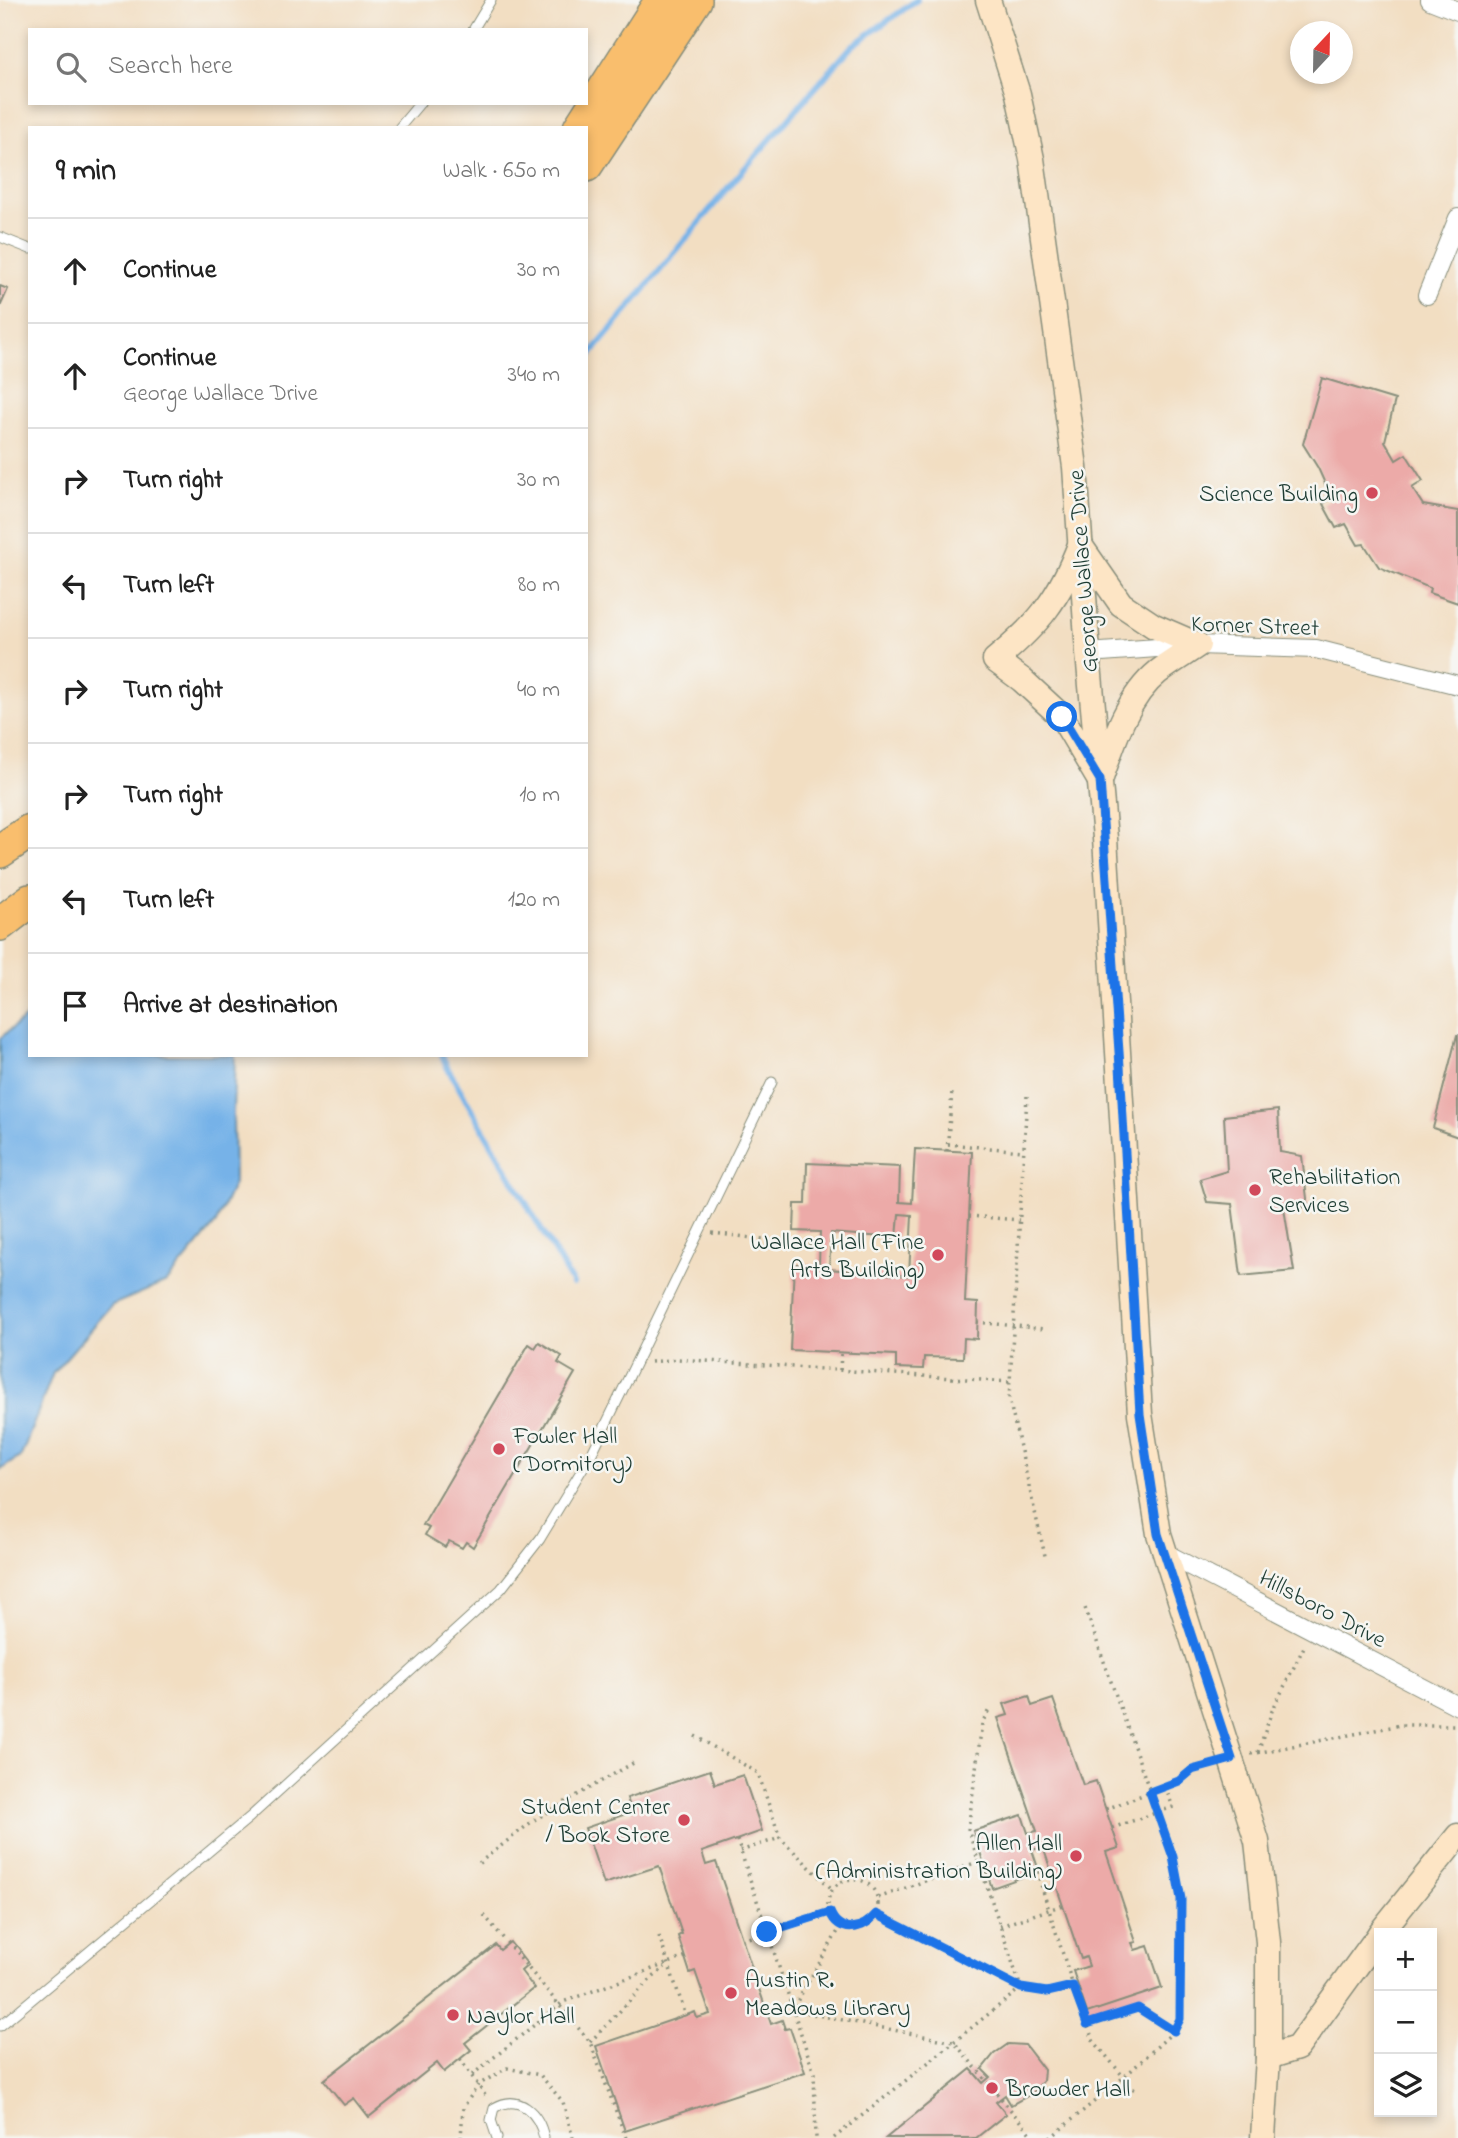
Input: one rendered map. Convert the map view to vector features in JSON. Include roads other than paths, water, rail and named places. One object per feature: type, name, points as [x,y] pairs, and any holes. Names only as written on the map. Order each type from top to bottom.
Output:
[{"type":"highway","points":[[581,126],[662,0]]},
{"type":"highway","points":[[588,162],[695,0]]},
{"type":"highway","points":[[0,851],[28,832]]},
{"type":"highway","points":[[0,924],[28,903]]},
{"type":"street","points":[[1430,0],[1458,11]]},
{"type":"street","name":"George Wallace Drive","points":[[991,9],[1018,94],[1032,159],[1075,467],[1120,1066],[1140,1414],[1158,1534],[1257,1841],[1268,1942],[1268,2057],[1263,2138]]},
{"type":"street","points":[[1427,295],[1458,218]]},
{"type":"street","points":[[1080,545],[1121,604],[1154,626],[1198,645]]},
{"type":"street","points":[[1080,545],[1055,600],[1025,636],[995,660],[1022,680],[1062,717],[1100,780]]},
{"type":"street","points":[[1100,780],[1117,732],[1143,688],[1157,673],[1198,645]]},
{"type":"street","name":"Korner Street","points":[[1088,653],[1198,645],[1316,649],[1458,685]]},
{"type":"street","name":"Hillsboro Drive","points":[[1165,1553],[1458,1706]]},
{"type":"street","points":[[1385,1928],[1458,1836]]},
{"type":"street","points":[[1268,2057],[1297,2048],[1374,1942]]},
{"type":"lane","points":[[475,28],[491,0]]},
{"type":"lane","points":[[401,126],[418,105]]},
{"type":"lane","points":[[0,237],[28,248]]},
{"type":"lane","points":[[0,2026],[250,1817],[501,1589],[540,1539],[579,1475],[772,1082]]},
{"type":"lane","points":[[496,2138],[491,2120],[494,2108],[503,2103],[523,2105],[536,2114],[544,2138]]},
{"type":"water","points":[[28,1016],[28,1057],[235,1057],[234,1183],[216,1223],[167,1282],[112,1305],[53,1373],[21,1456],[0,1470],[0,1038]]},
{"type":"waterway","points":[[588,358],[732,183],[852,46],[917,0]]},
{"type":"waterway","points":[[443,1057],[573,1284]]},
{"type":"place","name":"Science Building","points":[[1372,493]]},
{"type":"place","name":"Rehabilitation Services","points":[[1255,1190]]},
{"type":"place","name":"Wallace Hall (Fine Arts Building)","points":[[938,1255]]},
{"type":"place","name":"Fowler Hall (Dormitory)","points":[[499,1449]]},
{"type":"place","name":"Student Center / Book Store","points":[[684,1820]]},
{"type":"place","name":"Allen Hall (Administration Building)","points":[[1076,1856]]},
{"type":"place","name":"Austin R. Meadows Library","points":[[731,1993]]},
{"type":"place","name":"Naylor Hall","points":[[453,2015]]},
{"type":"place","name":"Browder Hall","points":[[992,2088]]}]
